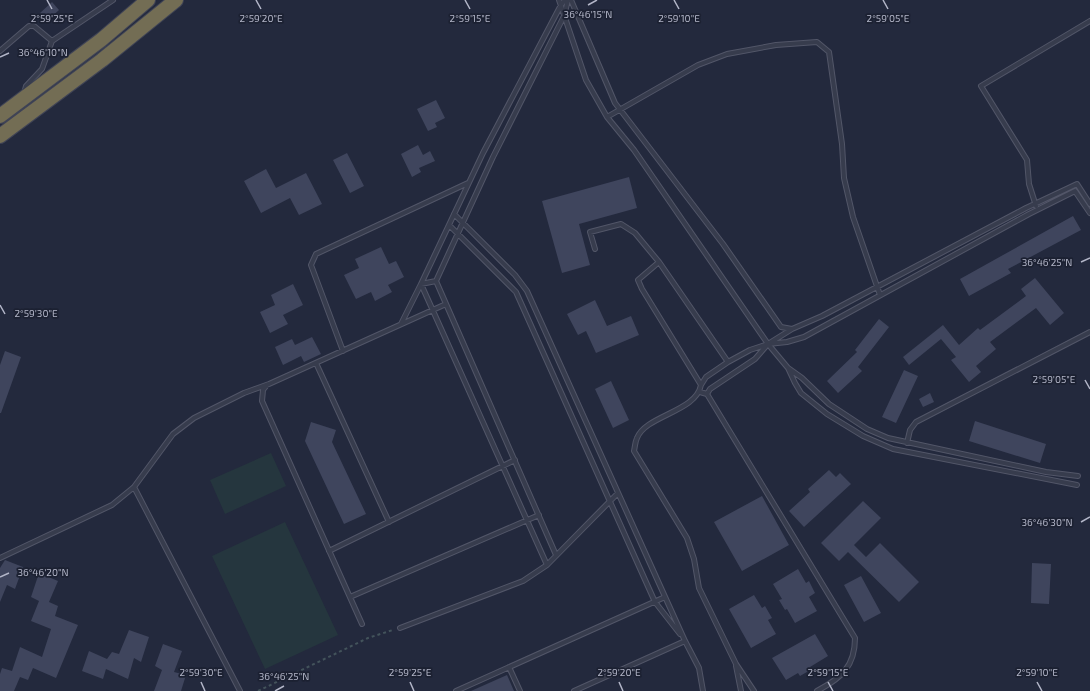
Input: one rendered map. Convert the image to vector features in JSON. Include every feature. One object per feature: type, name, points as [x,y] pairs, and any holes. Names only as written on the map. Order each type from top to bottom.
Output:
[{"type":"highway","points":[[0,116],[100,40],[148,0]]},
{"type":"highway","points":[[0,136],[102,60],[176,0]]},
{"type":"lane","points":[[21,100],[26,86],[42,69],[52,41],[113,0]]},
{"type":"lane","points":[[559,0],[586,80],[607,117],[634,150],[768,344],[788,368],[802,378],[829,404],[867,429],[888,438],[1046,472],[1078,476]]},
{"type":"lane","points":[[401,324],[469,183],[561,5],[566,0]]},
{"type":"lane","points":[[556,556],[436,281],[493,157],[564,16],[566,0]]},
{"type":"lane","points":[[571,0],[615,103],[723,244],[781,326],[792,329]]},
{"type":"lane","points":[[1038,210],[1029,184],[1027,160],[981,86],[1090,21]]},
{"type":"lane","points":[[0,51],[29,26],[34,26],[52,41]]},
{"type":"lane","points":[[607,117],[698,65],[727,54],[776,44],[818,42],[829,52],[841,137],[844,178],[853,217],[880,295]]},
{"type":"lane","points":[[343,351],[311,265],[316,254],[469,183]]},
{"type":"lane","points":[[707,394],[710,389],[755,359],[768,344],[792,329],[822,316],[1035,204],[1077,184],[1090,204]]},
{"type":"lane","points":[[754,691],[736,664],[698,588],[694,559],[688,538],[634,451],[637,438],[644,428],[692,400],[700,392],[701,385],[706,377],[728,362],[750,350],[768,344],[787,342],[804,336],[1075,191],[1090,213]]},
{"type":"lane","points":[[454,214],[515,275],[527,290],[698,668],[703,691]]},
{"type":"lane","points":[[595,249],[590,232],[621,224],[635,233],[659,262],[728,362]]},
{"type":"lane","points":[[449,225],[516,292],[655,602],[685,641]]},
{"type":"lane","points":[[659,262],[638,280],[642,290],[701,385]]},
{"type":"lane","points":[[421,284],[436,281]]},
{"type":"lane","points":[[421,284],[547,565]]},
{"type":"lane","points":[[0,558],[112,505],[134,487],[173,434],[194,418],[244,393],[269,384],[446,304]]},
{"type":"lane","points":[[907,443],[910,430],[916,422],[1090,332]]},
{"type":"lane","points":[[316,363],[389,522]]},
{"type":"lane","points":[[788,368],[801,393],[827,414],[863,436],[893,449],[1077,485]]},
{"type":"lane","points":[[269,384],[262,390],[262,401],[362,624]]},
{"type":"lane","points":[[700,392],[707,394],[855,638],[855,652],[844,674],[817,691]]},
{"type":"lane","points":[[329,551],[515,460]]},
{"type":"lane","points":[[134,487],[240,691]]},
{"type":"lane","points":[[400,628],[523,581],[547,565],[618,493]]},
{"type":"lane","points":[[350,597],[538,515]]},
{"type":"lane","points":[[456,691],[665,597]]},
{"type":"lane","points":[[574,691],[685,641]]},
{"type":"lane","points":[[736,664],[741,691]]},
{"type":"lane","points":[[509,667],[520,691]]},
{"type":"path","points":[[258,691],[368,638],[400,628]]},
{"type":"shaded area","points":[[271,453],[286,486],[225,514],[210,480]]},
{"type":"shaded area","points":[[285,522],[338,635],[265,669],[212,556]]},
{"type":"building","points":[[52,2],[59,10],[47,21],[40,13]]},
{"type":"building","points":[[436,100],[445,118],[435,123],[437,127],[428,131],[417,109]]},
{"type":"building","points":[[418,145],[423,155],[430,151],[435,161],[419,168],[421,172],[412,177],[401,154]]},
{"type":"building","points":[[347,153],[364,186],[350,193],[333,160]]},
{"type":"building","points":[[266,169],[276,188],[306,173],[322,204],[299,215],[290,198],[261,213],[244,181]]},
{"type":"building","points":[[629,177],[637,208],[579,224],[590,265],[562,273],[542,201]]},
{"type":"building","points":[[1073,216],[1081,230],[1008,269],[1011,273],[969,296],[960,279]]},
{"type":"building","points":[[381,247],[389,264],[396,261],[404,277],[388,285],[392,292],[375,301],[371,292],[356,299],[344,275],[359,268],[355,259]]},
{"type":"building","points":[[1035,278],[1064,313],[1050,325],[1036,308],[990,342],[996,349],[976,366],[981,372],[969,382],[951,360],[956,357],[941,339],[909,365],[903,357],[943,325],[959,345],[978,328],[980,330],[1026,296],[1021,289]]},
{"type":"building","points":[[293,284],[303,305],[283,315],[288,324],[270,333],[260,312],[275,305],[271,295]]},
{"type":"building","points":[[595,300],[607,326],[631,316],[639,335],[596,353],[586,331],[578,335],[567,314]]},
{"type":"building","points":[[879,319],[889,327],[858,367],[862,371],[838,393],[827,381],[857,352],[855,350]]},
{"type":"building","points":[[312,337],[321,354],[304,362],[301,356],[283,365],[275,347],[292,339],[295,345]]},
{"type":"building","points":[[5,351],[21,357],[0,413],[0,365]]},
{"type":"building","points":[[904,370],[918,376],[896,423],[882,417]]},
{"type":"building","points":[[611,381],[629,420],[613,428],[595,389]]},
{"type":"building","points":[[930,393],[934,402],[923,407],[919,399]]},
{"type":"building","points":[[975,421],[1046,444],[1040,463],[969,441]]},
{"type":"building","points":[[311,422],[336,430],[332,442],[366,514],[344,524],[305,441]]},
{"type":"building","points":[[829,470],[836,477],[840,473],[851,484],[804,527],[789,511],[810,492],[808,489]]},
{"type":"building","points":[[762,496],[789,545],[742,571],[714,522]]},
{"type":"building","points":[[863,501],[881,518],[854,545],[866,557],[880,543],[919,582],[899,602],[848,552],[839,561],[821,543]]},
{"type":"building","points":[[5,560],[23,567],[15,589],[7,585],[0,602],[0,568]]},
{"type":"building","points":[[1032,563],[1051,564],[1049,604],[1031,603]]},
{"type":"building","points":[[798,569],[806,583],[809,581],[815,593],[809,597],[817,611],[795,623],[787,609],[785,610],[779,600],[782,599],[773,584]]},
{"type":"building","points":[[39,573],[58,581],[49,602],[58,606],[55,616],[78,625],[56,678],[33,668],[28,680],[20,677],[14,691],[0,691],[0,674],[2,668],[12,671],[20,647],[42,657],[51,629],[31,621],[39,601],[31,597]]},
{"type":"building","points":[[861,576],[881,613],[864,622],[844,585]]},
{"type":"building","points":[[754,595],[762,608],[765,606],[772,618],[768,620],[776,634],[751,648],[729,609]]},
{"type":"building","points":[[129,630],[149,637],[141,662],[134,658],[128,679],[106,669],[103,679],[82,671],[89,651],[107,659],[112,652],[119,654]]},
{"type":"building","points":[[815,634],[828,656],[810,667],[812,669],[800,676],[798,673],[786,680],[772,658]]},
{"type":"building","points":[[163,644],[182,651],[174,672],[186,675],[181,691],[154,691],[162,670],[155,666]]},
{"type":"building","points":[[507,675],[514,691],[471,691]]}]
